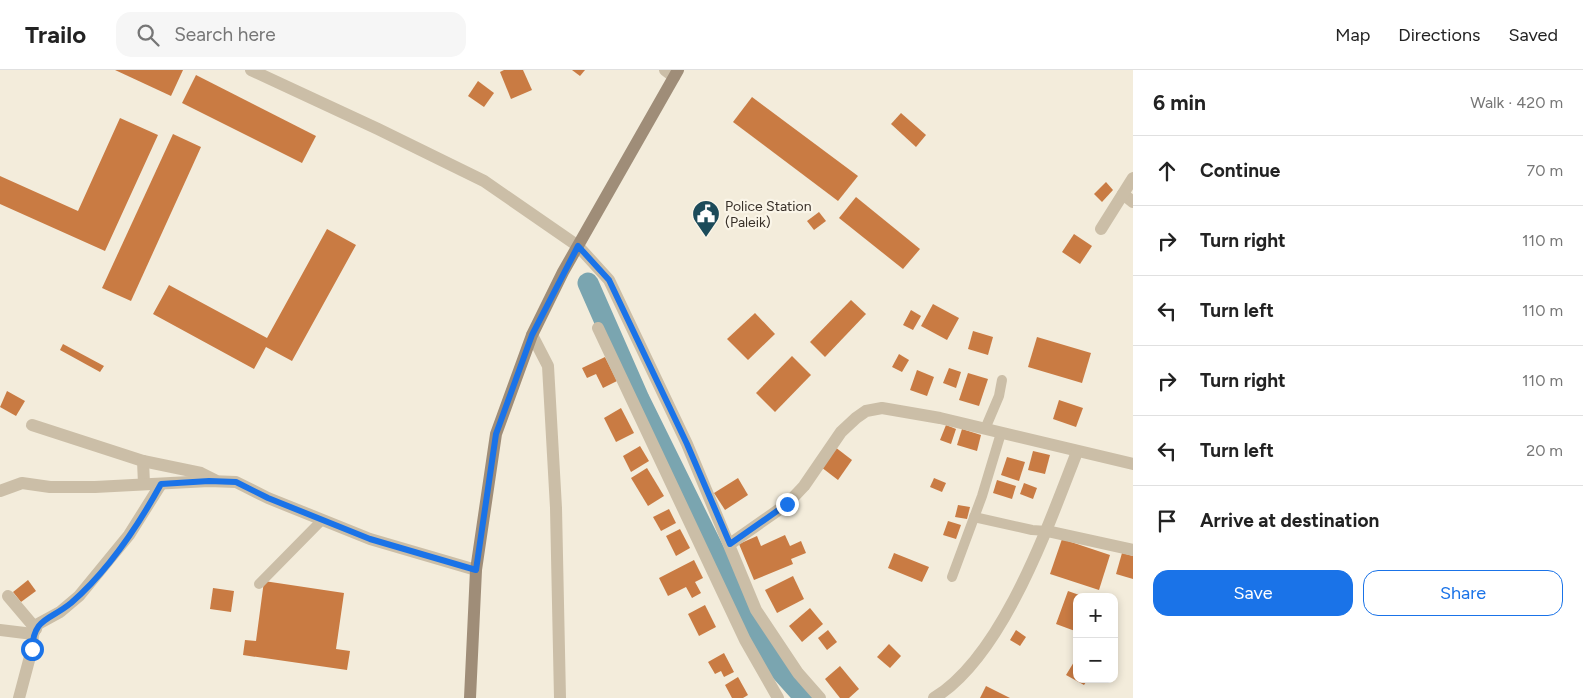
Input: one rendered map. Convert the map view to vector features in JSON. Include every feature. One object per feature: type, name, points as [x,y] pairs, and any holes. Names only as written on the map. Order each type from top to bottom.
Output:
[{"type":"street","points":[[251,70],[484,181],[578,246],[609,280],[687,444],[756,610],[798,674],[820,698]]},
{"type":"street","points":[[470,698],[476,570],[496,434],[532,335],[672,72]]},
{"type":"street","points":[[1101,228],[1128,198],[1133,178]]},
{"type":"street","points":[[598,328],[745,640],[778,698]]},
{"type":"street","points":[[532,335],[548,366],[556,508],[560,698]]},
{"type":"street","points":[[730,544],[787,504],[804,486],[841,432],[866,411],[882,408],[984,429],[1133,464]]},
{"type":"street","points":[[32,426],[143,461],[201,473],[216,481]]},
{"type":"street","points":[[934,698],[955,684],[986,643],[1023,582],[1047,531],[1077,452]]},
{"type":"street","points":[[143,461],[144,484]]},
{"type":"street","points":[[0,491],[22,483],[50,487],[216,481],[236,482],[370,539],[476,570]]},
{"type":"street","points":[[19,698],[32,649],[34,631],[38,624],[60,612],[79,596],[103,569],[145,512],[161,484]]},
{"type":"street","points":[[1047,531],[1133,550]]},
{"type":"street","points":[[8,596],[34,631]]},
{"type":"street","points":[[0,630],[34,631]]},
{"type":"lane","points":[[984,429],[999,396],[1002,380]]},
{"type":"lane","points":[[952,577],[1001,433]]},
{"type":"lane","points":[[974,517],[1047,531]]},
{"type":"lane","points":[[259,584],[322,520]]},
{"type":"building","points":[[115,70],[183,70],[171,96]]},
{"type":"building","points":[[504,70],[523,70],[532,90],[511,99],[500,72]]},
{"type":"building","points":[[572,70],[585,70],[580,76]]},
{"type":"building","points":[[196,75],[316,136],[302,163],[182,103]]},
{"type":"building","points":[[478,81],[494,93],[484,107],[468,96]]},
{"type":"building","points":[[752,97],[858,176],[838,201],[733,122]]},
{"type":"building","points":[[901,113],[926,135],[916,147],[891,124]]},
{"type":"building","points":[[120,118],[158,135],[105,251],[0,204],[0,176],[78,211]]},
{"type":"building","points":[[173,134],[201,147],[131,301],[102,288]]},
{"type":"building","points":[[1106,182],[1113,190],[1102,202],[1094,194]]},
{"type":"building","points":[[856,197],[920,249],[903,269],[839,218]]},
{"type":"building","points":[[819,212],[826,221],[814,230],[807,221]]},
{"type":"building","points":[[327,229],[356,245],[292,361],[266,347],[254,369],[153,314],[169,285],[267,338]]},
{"type":"building","points":[[1074,234],[1092,246],[1080,264],[1062,252]]},
{"type":"building","points":[[851,300],[866,314],[825,357],[810,342]]},
{"type":"building","points":[[933,304],[959,318],[947,340],[921,326]]},
{"type":"building","points":[[911,310],[921,316],[913,330],[903,325]]},
{"type":"building","points":[[755,313],[775,334],[748,360],[727,339]]},
{"type":"building","points":[[973,331],[993,337],[988,355],[968,349]]},
{"type":"building","points":[[1037,337],[1091,353],[1082,383],[1028,367]]},
{"type":"building","points":[[63,344],[104,366],[100,372],[60,350]]},
{"type":"building","points":[[899,354],[909,360],[902,372],[892,367]]},
{"type":"building","points":[[792,356],[811,375],[775,412],[756,393]]},
{"type":"building","points":[[605,357],[617,381],[603,388],[596,374],[587,378],[582,368]]},
{"type":"building","points":[[949,368],[961,372],[956,388],[943,383]]},
{"type":"building","points":[[917,370],[934,377],[927,396],[910,390]]},
{"type":"building","points":[[968,373],[988,379],[979,406],[959,400]]},
{"type":"building","points":[[7,391],[25,401],[16,416],[0,407]]},
{"type":"building","points":[[1059,400],[1083,408],[1076,427],[1053,419]]},
{"type":"building","points":[[621,408],[634,433],[616,442],[604,418]]},
{"type":"building","points":[[946,425],[956,429],[951,444],[940,440]]},
{"type":"building","points":[[962,429],[981,435],[977,451],[957,445]]},
{"type":"building","points":[[640,446],[649,461],[631,472],[623,456]]},
{"type":"building","points":[[835,447],[852,460],[838,480],[821,467]]},
{"type":"building","points":[[1033,451],[1050,455],[1045,474],[1028,470]]},
{"type":"building","points":[[1007,457],[1025,462],[1019,481],[1001,475]]},
{"type":"building","points":[[647,468],[664,496],[648,506],[631,478]]},
{"type":"building","points":[[738,478],[748,495],[725,510],[714,493]]},
{"type":"building","points":[[934,478],[946,483],[942,492],[930,487]]},
{"type":"building","points":[[997,480],[1016,486],[1012,499],[993,493]]},
{"type":"building","points":[[1024,483],[1037,488],[1033,499],[1020,494]]},
{"type":"building","points":[[958,505],[970,507],[967,519],[955,517]]},
{"type":"building","points":[[669,509],[676,523],[661,531],[653,517]]},
{"type":"building","points":[[948,521],[961,525],[956,539],[943,535]]},
{"type":"building","points":[[680,529],[690,548],[676,556],[666,536]]},
{"type":"building","points":[[785,535],[790,546],[801,541],[806,553],[791,559],[793,564],[754,580],[739,544],[757,536],[761,546]]},
{"type":"building","points":[[1062,539],[1110,555],[1099,590],[1050,574]]},
{"type":"building","points":[[894,553],[929,567],[922,582],[888,568]]},
{"type":"building","points":[[1122,553],[1133,556],[1133,579],[1116,574]]},
{"type":"building","points":[[694,560],[703,578],[695,582],[701,593],[692,598],[686,587],[668,596],[659,578]]},
{"type":"building","points":[[793,576],[804,599],[777,613],[765,590]]},
{"type":"building","points":[[28,580],[36,591],[21,602],[13,592]]},
{"type":"building","points":[[264,581],[344,593],[336,649],[350,651],[347,670],[243,655],[245,640],[256,641]]},
{"type":"building","points":[[213,588],[234,591],[231,612],[210,609]]},
{"type":"building","points":[[1068,591],[1074,593],[1073,630],[1056,624]]},
{"type":"building","points":[[705,605],[716,627],[699,636],[688,614]]},
{"type":"building","points":[[810,608],[823,624],[802,642],[789,626]]},
{"type":"building","points":[[828,630],[837,642],[827,650],[818,638]]},
{"type":"building","points":[[1016,630],[1026,637],[1020,646],[1010,640]]},
{"type":"building","points":[[889,644],[901,656],[890,668],[877,657]]},
{"type":"building","points":[[724,653],[734,672],[724,677],[721,671],[715,674],[708,662]]},
{"type":"building","points":[[1073,664],[1073,679],[1066,675]]},
{"type":"building","points":[[840,666],[859,689],[849,698],[840,698],[825,679]]},
{"type":"building","points":[[738,677],[748,695],[743,698],[732,698],[725,685]]},
{"type":"building","points":[[986,686],[1010,698],[980,698]]},
{"type":"waterway","points":[[588,283],[639,399],[724,571],[779,669],[805,698]]},
{"type":"place","name":"Police Station (Paleik)","points":[[706,238]]},
{"type":"route","points":[[32,649],[33,634],[38,624],[60,612],[79,596],[103,569],[145,512],[161,484],[209,481],[236,482],[268,498],[370,539],[476,570],[490,462],[496,434],[532,335],[578,246],[609,280],[687,444],[712,506],[730,544],[787,504]]}]
